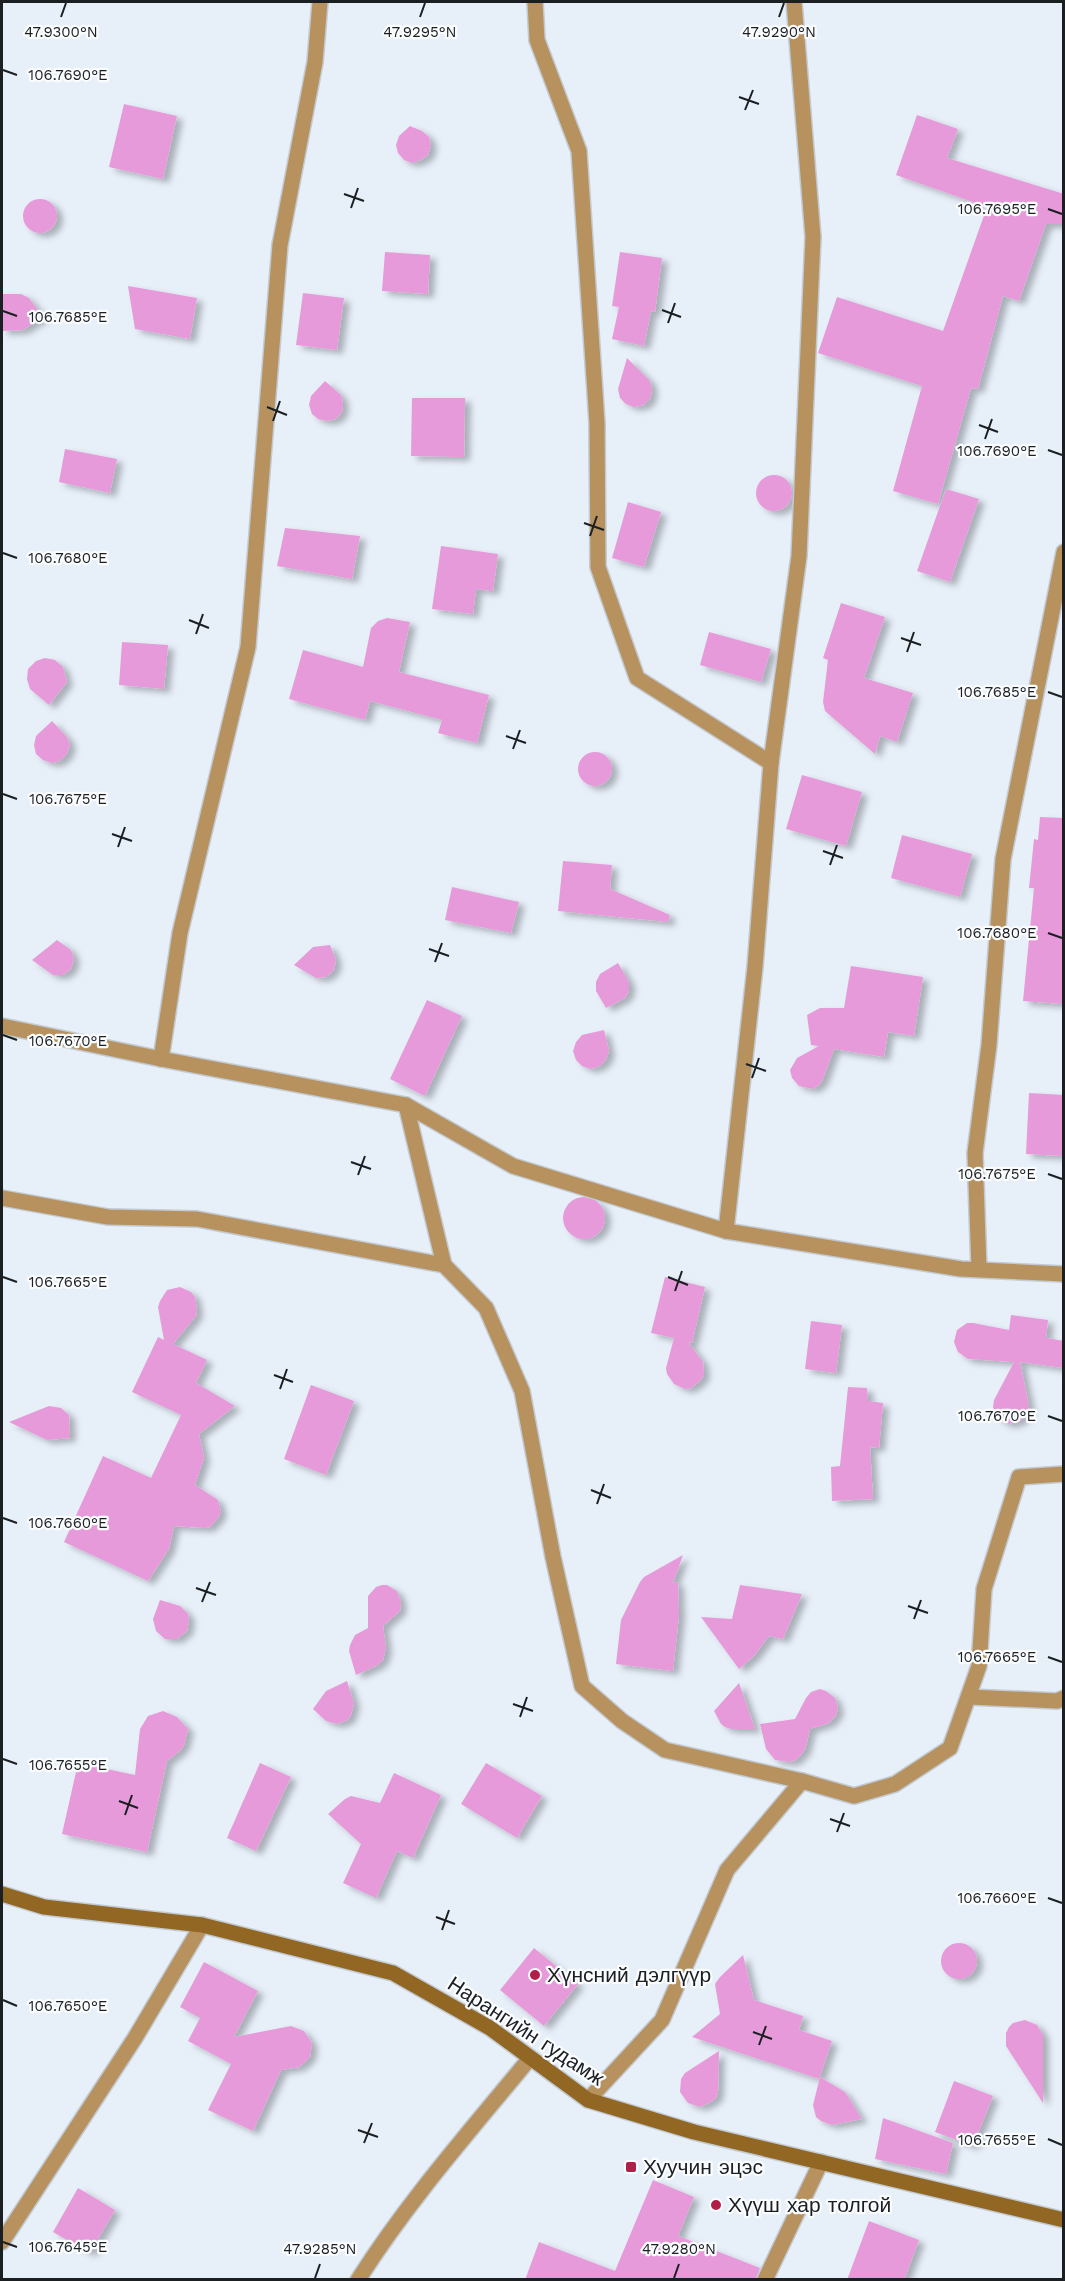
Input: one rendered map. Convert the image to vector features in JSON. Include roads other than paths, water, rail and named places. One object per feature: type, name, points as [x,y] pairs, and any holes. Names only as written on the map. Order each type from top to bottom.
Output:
[{"type":"main road","name":"Нарангийн гудамж","points":[[2,1894],[44,1907],[202,1925],[393,1973],[490,2028],[588,2100],[694,2132],[1064,2220]]},
{"type":"street","points":[[161,1059],[180,933],[248,646],[280,245],[315,62],[320,2]]},
{"type":"street","points":[[535,2],[537,40],[579,151],[597,423],[598,567],[637,678],[771,763]]},
{"type":"street","points":[[726,1231],[754,967],[771,763],[799,556],[813,237],[794,2]]},
{"type":"street","points":[[979,1269],[975,1153],[989,1045],[1003,859],[1064,552]]},
{"type":"street","points":[[2,1026],[161,1059],[406,1105],[513,1166],[726,1231],[961,1269],[1064,1274]]},
{"type":"street","points":[[406,1105],[444,1265],[486,1308],[522,1391],[582,1686],[622,1721],[665,1750],[802,1780],[854,1796],[895,1784],[950,1748],[970,1697],[979,1666],[984,1589],[1019,1477],[1064,1474]]},
{"type":"street","points":[[2,1198],[108,1217],[197,1219],[444,1265]]},
{"type":"street","points":[[970,1697],[1058,1701],[1064,1698]]},
{"type":"street","points":[[588,2100],[662,2020],[727,1870],[802,1780]]},
{"type":"street","points":[[2,2242],[135,2038],[202,1925]]},
{"type":"street","points":[[357,2280],[452,2152],[530,2058]]},
{"type":"street","points":[[765,2280],[821,2162]]},
{"type":"place","name":"Хүнсний дэлгүүр","points":[[535,1975]]},
{"type":"place","name":"Хуучин эцэс","points":[[631,2167]]},
{"type":"place","name":"Хүүш хар толгой","points":[[716,2205]]}]
